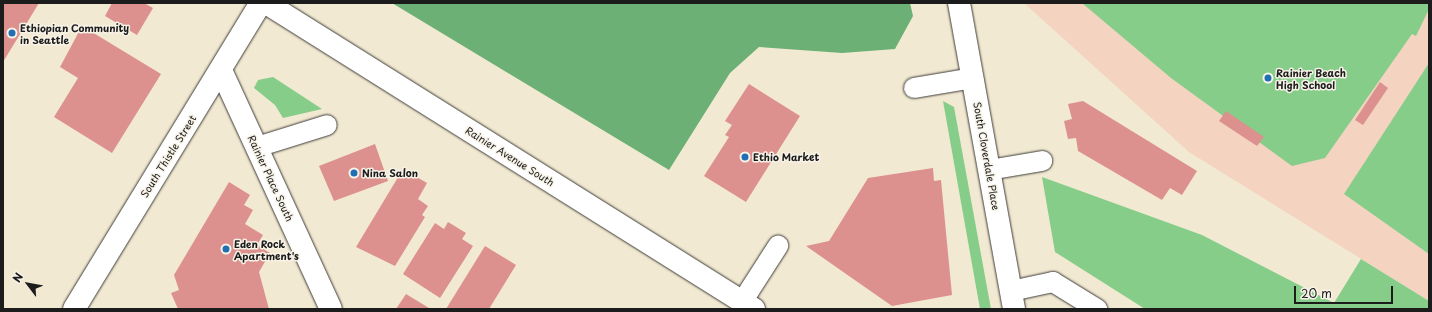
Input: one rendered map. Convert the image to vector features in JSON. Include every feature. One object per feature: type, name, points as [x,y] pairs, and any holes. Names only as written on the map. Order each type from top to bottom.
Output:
[{"type":"street","name":"South Thistle Street","points":[[74,309],[261,3]]},
{"type":"street","name":"Rainier Avenue South","points":[[266,3],[748,305]]},
{"type":"street","name":"South Cloverdale Place","points":[[959,3],[1013,300]]},
{"type":"street","name":"Rainier Place South","points":[[221,70],[331,309]]},
{"type":"lane","points":[[914,88],[973,78]]},
{"type":"lane","points":[[257,147],[328,125]]},
{"type":"lane","points":[[989,170],[1042,161]]},
{"type":"lane","points":[[748,305],[778,246]]},
{"type":"lane","points":[[1013,300],[1053,282],[1097,309]]},
{"type":"shaded area","name":"Rainier Beach High School","points":[[1024,3],[1429,3],[1429,301],[1189,152]]},
{"type":"green space","points":[[392,3],[910,3],[913,16],[895,49],[842,53],[759,47],[730,73],[669,170]]},
{"type":"green space","points":[[1082,3],[1429,3],[1429,9],[1416,36],[1412,34],[1325,158],[1292,166],[1171,78]]},
{"type":"green space","points":[[1429,63],[1429,254],[1344,194]]},
{"type":"green space","points":[[273,77],[322,109],[283,118],[275,105],[254,88],[258,80]]},
{"type":"green space","points":[[943,101],[954,107],[991,309],[980,309]]},
{"type":"green space","points":[[1042,177],[1202,235],[1334,303],[1361,259],[1429,301],[1429,309],[1145,309],[1055,252]]},
{"type":"building","name":"Ethiopian Community in Seattle","points":[[3,3],[39,3],[3,62]]},
{"type":"building","points":[[112,3],[144,3],[153,8],[137,35],[105,16]]},
{"type":"building","points":[[82,26],[161,74],[112,153],[54,117],[78,78],[60,67]]},
{"type":"building","points":[[1380,82],[1388,88],[1363,125],[1355,120]]},
{"type":"building","name":"Ethio Market","points":[[749,84],[800,116],[746,202],[704,176],[729,137],[725,135],[732,125],[725,121]]},
{"type":"building","points":[[1083,101],[1197,171],[1182,195],[1170,188],[1162,200],[1078,151],[1076,138],[1068,139],[1064,121],[1072,119],[1068,104]]},
{"type":"building","points":[[1226,111],[1264,137],[1257,146],[1219,121]]},
{"type":"building","name":"Nina Salon","points":[[375,144],[388,181],[334,201],[319,166]]},
{"type":"building","points":[[933,168],[934,181],[941,180],[952,295],[892,306],[806,246],[829,241],[868,178]]},
{"type":"building","points":[[403,169],[427,183],[418,199],[428,206],[422,215],[425,217],[395,266],[356,247]]},
{"type":"building","name":"Eden Rock Apartment's","points":[[229,182],[250,195],[244,205],[253,210],[245,224],[263,235],[257,245],[270,253],[259,272],[269,309],[178,309],[171,293],[179,290],[174,275]]},
{"type":"building","points":[[448,222],[466,233],[462,239],[473,246],[440,298],[403,274],[435,223],[444,229]]},
{"type":"building","points":[[485,246],[516,265],[489,309],[446,309]]},
{"type":"building","points":[[406,294],[429,308],[396,309]]},
{"type":"place","name":"Ethiopian Community in Seattle","points":[[12,33]]},
{"type":"place","name":"Rainier Beach High School","points":[[1268,78]]},
{"type":"place","name":"Ethio Market","points":[[745,157]]},
{"type":"place","name":"Nina Salon","points":[[354,173]]},
{"type":"place","name":"Eden Rock Apartment's","points":[[226,249]]}]
